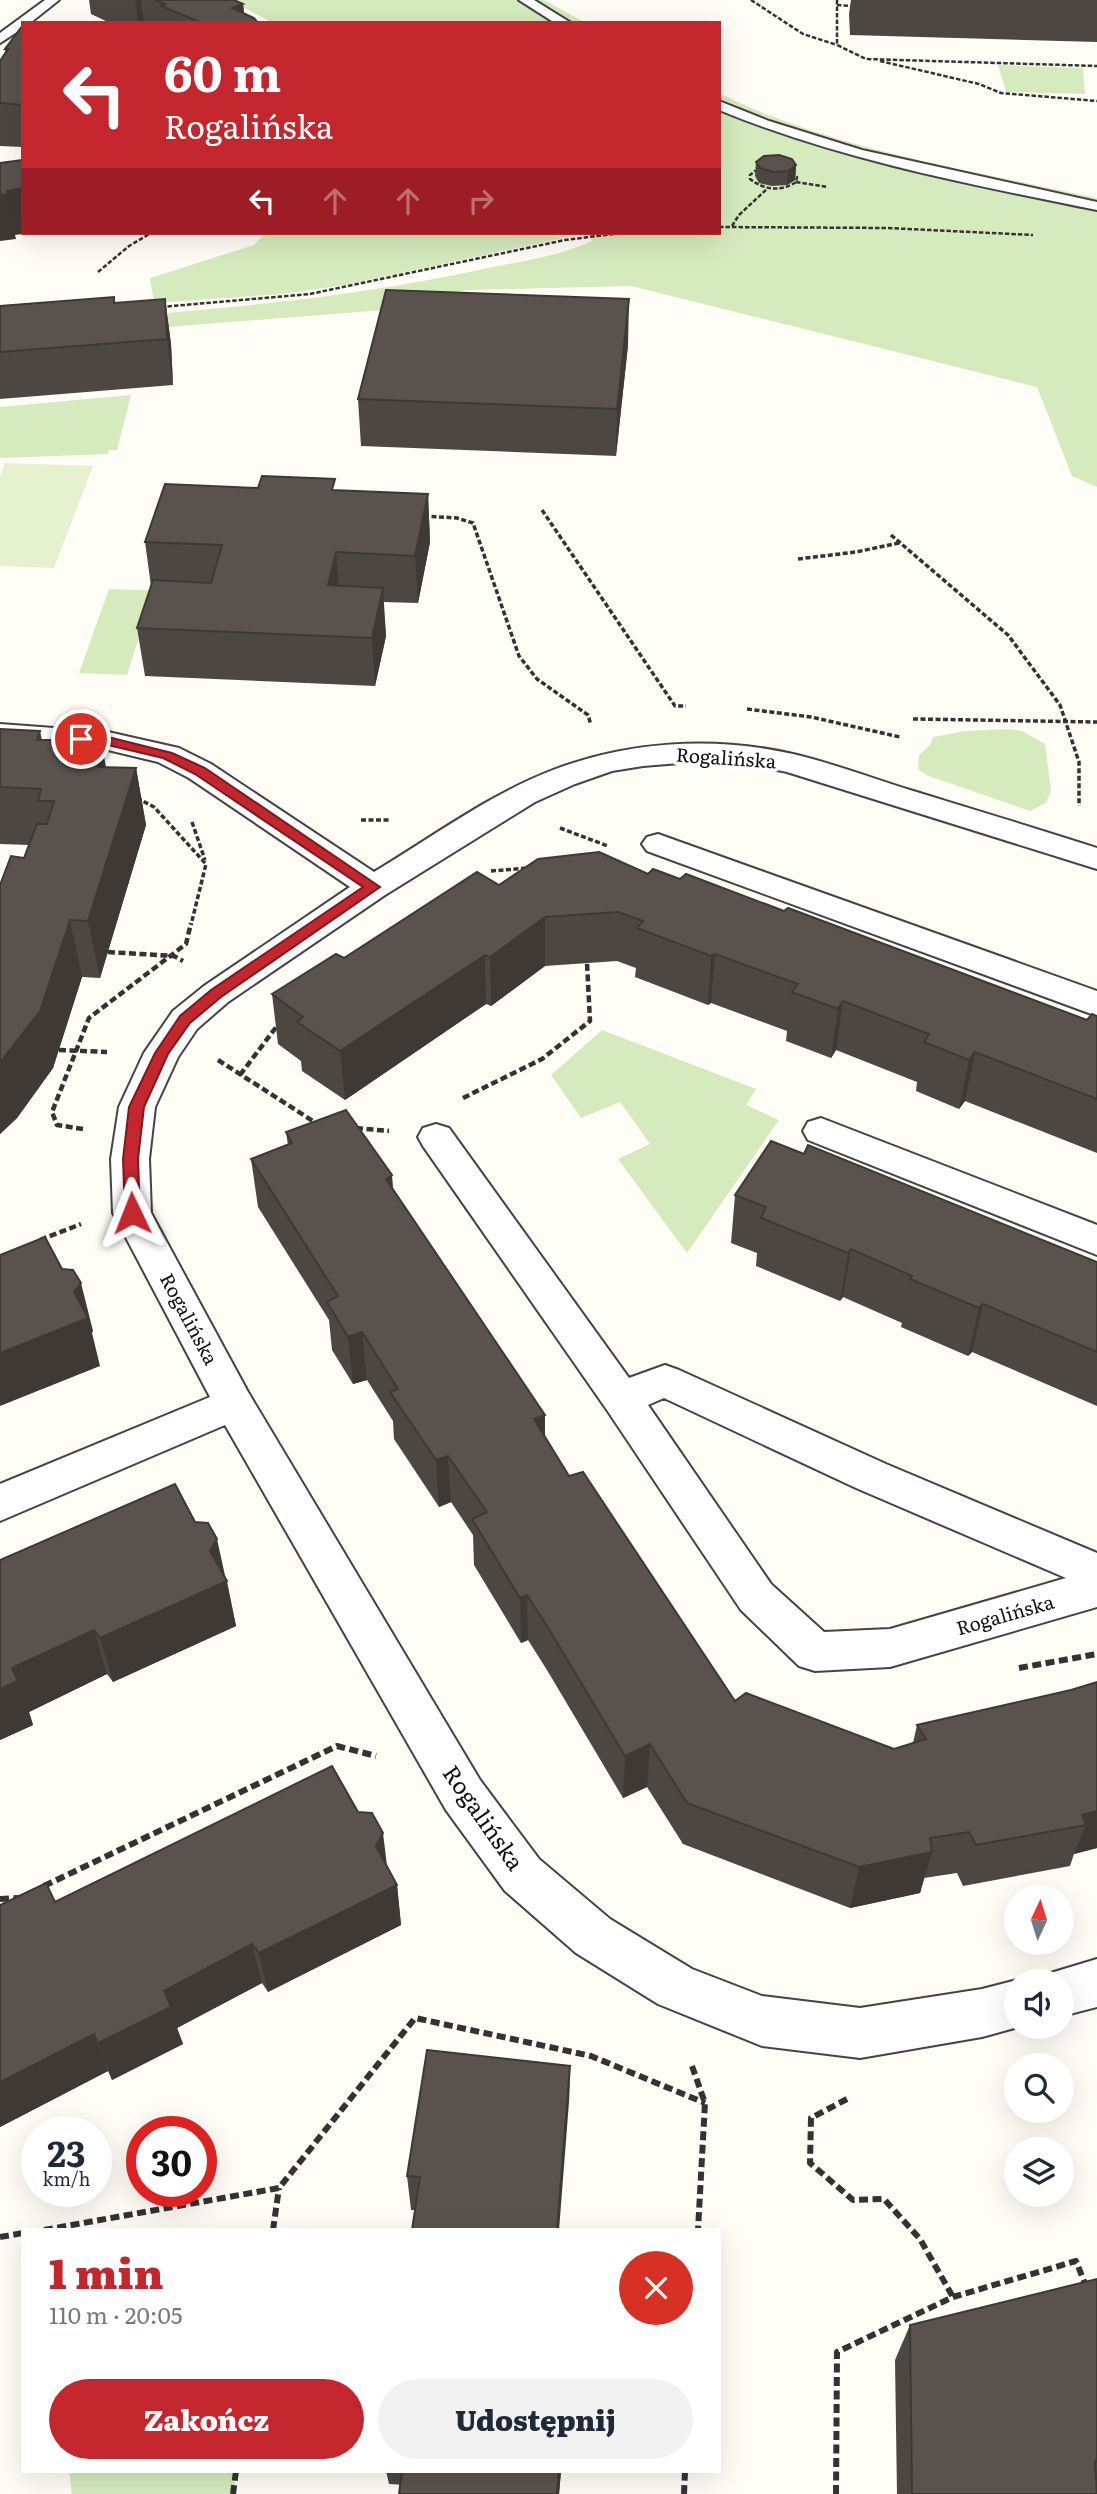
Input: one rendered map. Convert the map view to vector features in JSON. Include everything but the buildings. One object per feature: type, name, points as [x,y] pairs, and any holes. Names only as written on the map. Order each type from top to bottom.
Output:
[{"type":"street","points":[[0,733],[108,741],[168,755],[200,771],[373,887]]},
{"type":"street","name":"Rogalińska","points":[[1004,2007],[860,2033],[762,2021],[676,1987],[593,1936],[522,1875],[463,1795],[234,1404],[132,1213],[130,1159],[137,1107],[162,1053],[185,1020],[216,993],[373,887],[524,795],[564,777],[606,763],[643,756],[692,753],[748,755],[792,763],[1082,854]]},
{"type":"street","points":[[659,844],[1097,1004]]},
{"type":"street","points":[[821,1131],[1097,1241]]},
{"type":"street","name":"Rogalińska","points":[[436,1137],[621,1398],[756,1597],[815,1652],[890,1648],[1097,1588]]},
{"type":"street","points":[[621,1398],[665,1381],[871,1476],[1097,1572]]},
{"type":"street","points":[[0,1503],[234,1404]]},
{"type":"street","points":[[1074,1989],[1097,1983]]},
{"type":"lane","points":[[24,21],[53,0]]},
{"type":"lane","points":[[525,0],[562,21]]},
{"type":"lane","points":[[0,39],[21,24]]},
{"type":"lane","points":[[721,106],[752,120],[821,143],[966,179],[1097,206]]},
{"type":"path","points":[[751,0],[803,34],[837,45],[866,59],[1097,66]]},
{"type":"path","points":[[837,0],[837,45]]},
{"type":"path","points":[[837,5],[864,6]]},
{"type":"path","points":[[872,59],[979,83],[1001,93],[1097,100]]},
{"type":"path","points":[[732,226],[737,215],[768,188],[791,186],[797,177],[793,172],[773,167],[755,171],[750,175],[754,183],[768,188]]},
{"type":"path","points":[[721,227],[888,228],[1033,235]]},
{"type":"path","points":[[98,272],[129,246],[148,235]]},
{"type":"path","points":[[154,307],[310,294],[565,240],[605,235]]},
{"type":"path","points":[[542,510],[675,706],[698,707]]},
{"type":"path","points":[[416,516],[457,518],[473,523],[519,656],[537,679],[588,715],[595,734]]},
{"type":"path","points":[[891,535],[1008,635],[1060,705],[1079,762],[1082,854]]},
{"type":"path","points":[[798,559],[856,552],[899,542]]},
{"type":"path","points":[[743,708],[811,716],[900,737]]},
{"type":"path","points":[[913,719],[1097,722]]},
{"type":"path","points":[[135,797],[154,807],[206,864]]},
{"type":"path","points":[[87,1130],[57,1125],[52,1112],[89,1018],[174,956],[186,944],[206,864],[191,818]]},
{"type":"path","points":[[359,820],[398,820]]},
{"type":"path","points":[[491,872],[532,868]]},
{"type":"path","points":[[108,952],[174,956],[181,960]]},
{"type":"path","points":[[455,1102],[542,1059],[590,1021],[587,963]]},
{"type":"path","points":[[240,1074],[282,1019]]},
{"type":"path","points":[[59,1050],[105,1052]]},
{"type":"path","points":[[215,1057],[312,1123],[326,1124]]},
{"type":"path","points":[[353,1127],[394,1132]]},
{"type":"path","points":[[39,1240],[90,1220]]},
{"type":"path","points":[[0,1899],[20,1898],[337,1746],[381,1757]]},
{"type":"path","points":[[273,2228],[279,2188],[415,2018],[591,2056],[705,2103]]},
{"type":"path","points":[[692,2066],[705,2103],[698,2228]]},
{"type":"path","points":[[847,2099],[811,2118],[810,2163],[853,2200],[884,2199],[920,2239],[953,2297]]},
{"type":"path","points":[[55,2228],[279,2188]]},
{"type":"path","points":[[0,2237],[21,2233]]},
{"type":"path","points":[[836,2494],[837,2352],[953,2297],[1076,2261],[1092,2300]]},
{"type":"path","points":[[233,2494],[236,2473]]},
{"type":"path","points":[[684,2494],[685,2473]]},
{"type":"green space","points":[[229,0],[544,0],[582,21],[269,21]]},
{"type":"green space","points":[[998,65],[1083,68],[1085,94],[1006,92]]},
{"type":"green space","points":[[721,94],[810,130],[857,144],[953,168],[1097,198],[1097,487],[1072,476],[1037,387],[631,286],[466,290],[384,310],[156,328],[155,314],[358,292],[537,258],[592,241],[588,235],[721,235]]},
{"type":"green space","points":[[263,235],[578,235],[345,285],[282,294],[154,303],[150,278],[254,245]]},
{"type":"green space","points":[[131,395],[117,450],[109,450],[108,454],[0,458],[0,407]]},
{"type":"green space","points":[[5,463],[93,466],[54,568],[0,566],[0,476]]},
{"type":"green space","points":[[109,589],[228,593],[142,628],[127,675],[79,673]]},
{"type":"green space","points":[[965,731],[1022,731],[1045,744],[1051,791],[1046,803],[1030,811],[926,775],[918,769],[919,755],[930,745],[933,737]]},
{"type":"green space","points":[[602,1030],[756,1089],[746,1105],[779,1120],[687,1253],[618,1159],[650,1144],[620,1102],[581,1118],[551,1075]]},
{"type":"green space","points":[[69,2473],[236,2473],[233,2494],[72,2494]]},
{"type":"route","points":[[81,739],[108,741],[168,755],[200,771],[373,887],[216,993],[185,1020],[162,1053],[137,1107],[130,1159],[132,1213]]}]
